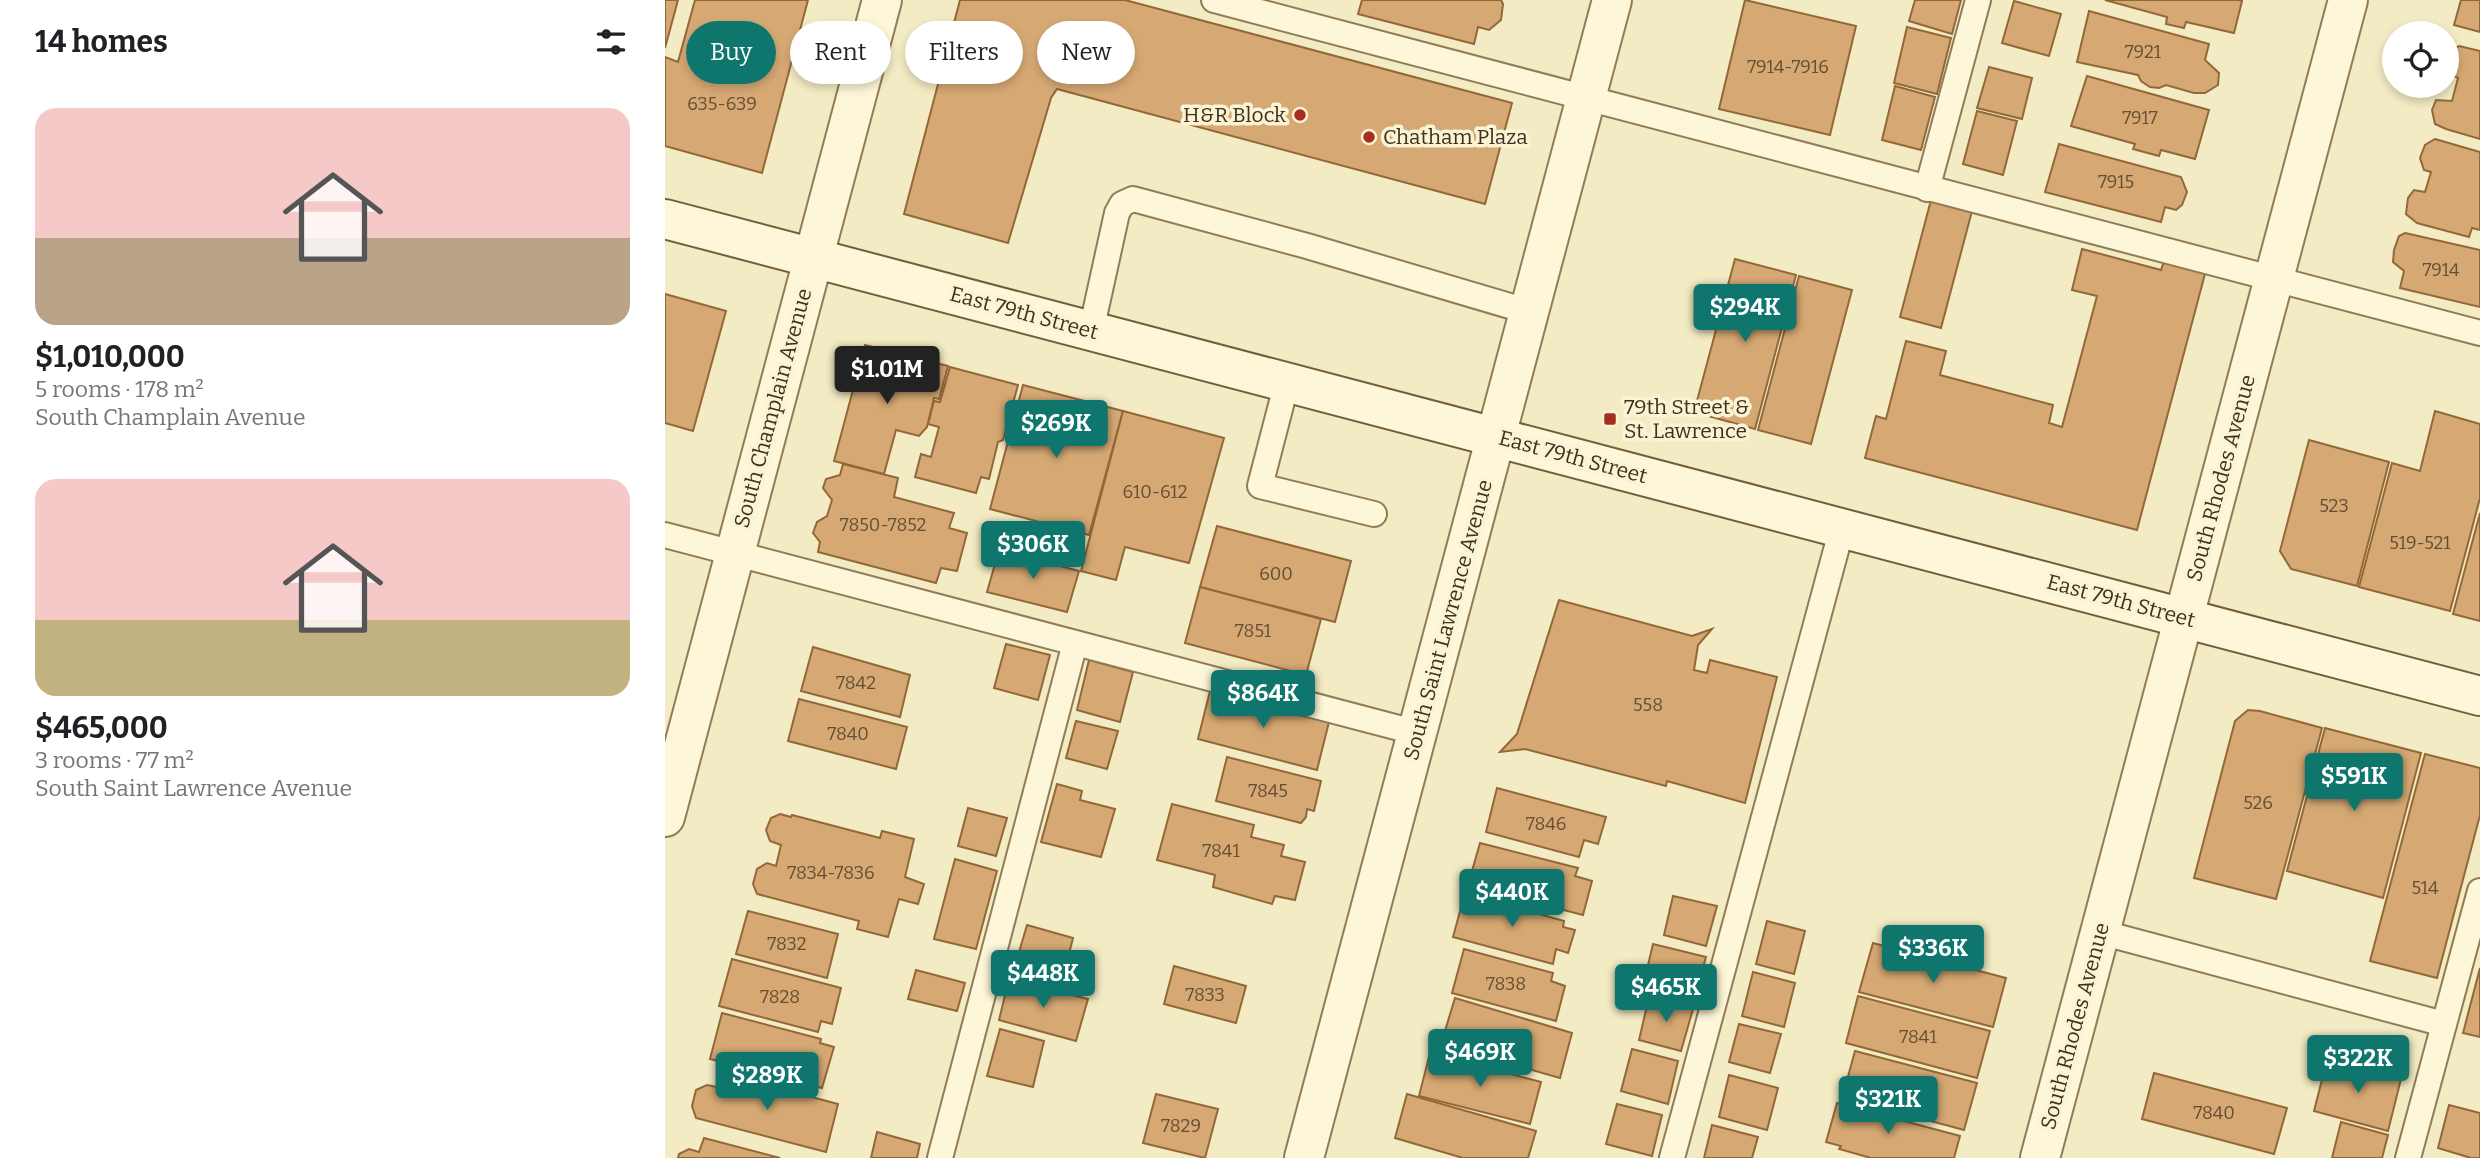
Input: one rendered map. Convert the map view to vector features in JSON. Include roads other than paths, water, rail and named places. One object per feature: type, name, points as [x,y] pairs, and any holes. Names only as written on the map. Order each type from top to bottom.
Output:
[{"type":"street","name":"South Champlain Avenue","points":[[665,817],[882,0]]},
{"type":"street","name":"South Saint Lawrence Avenue","points":[[1304,1158],[1612,0]]},
{"type":"street","name":"South Rhodes Avenue","points":[[2040,1158],[2348,0]]},
{"type":"street","name":"East 79th Street","points":[[665,219],[2480,696]]},
{"type":"lane","points":[[1214,0],[1241,3],[1586,99],[2480,333]]},
{"type":"lane","points":[[1927,188],[1978,0]]},
{"type":"lane","points":[[1091,331],[1117,213],[1122,204],[1133,199],[1307,246],[1530,312]]},
{"type":"lane","points":[[1287,382],[1260,486],[1374,514]]},
{"type":"lane","points":[[1672,1158],[1842,528]]},
{"type":"lane","points":[[665,534],[1418,733]]},
{"type":"lane","points":[[940,1158],[1075,643]]},
{"type":"lane","points":[[2408,1158],[2480,891]]},
{"type":"lane","points":[[2100,932],[2444,1024]]},
{"type":"place","name":"H&R Block","points":[[1300,115]]},
{"type":"place","name":"Chatham Plaza","points":[[1369,137]]},
{"type":"place","name":"79th Street & St. Lawrence","points":[[1610,419]]}]
